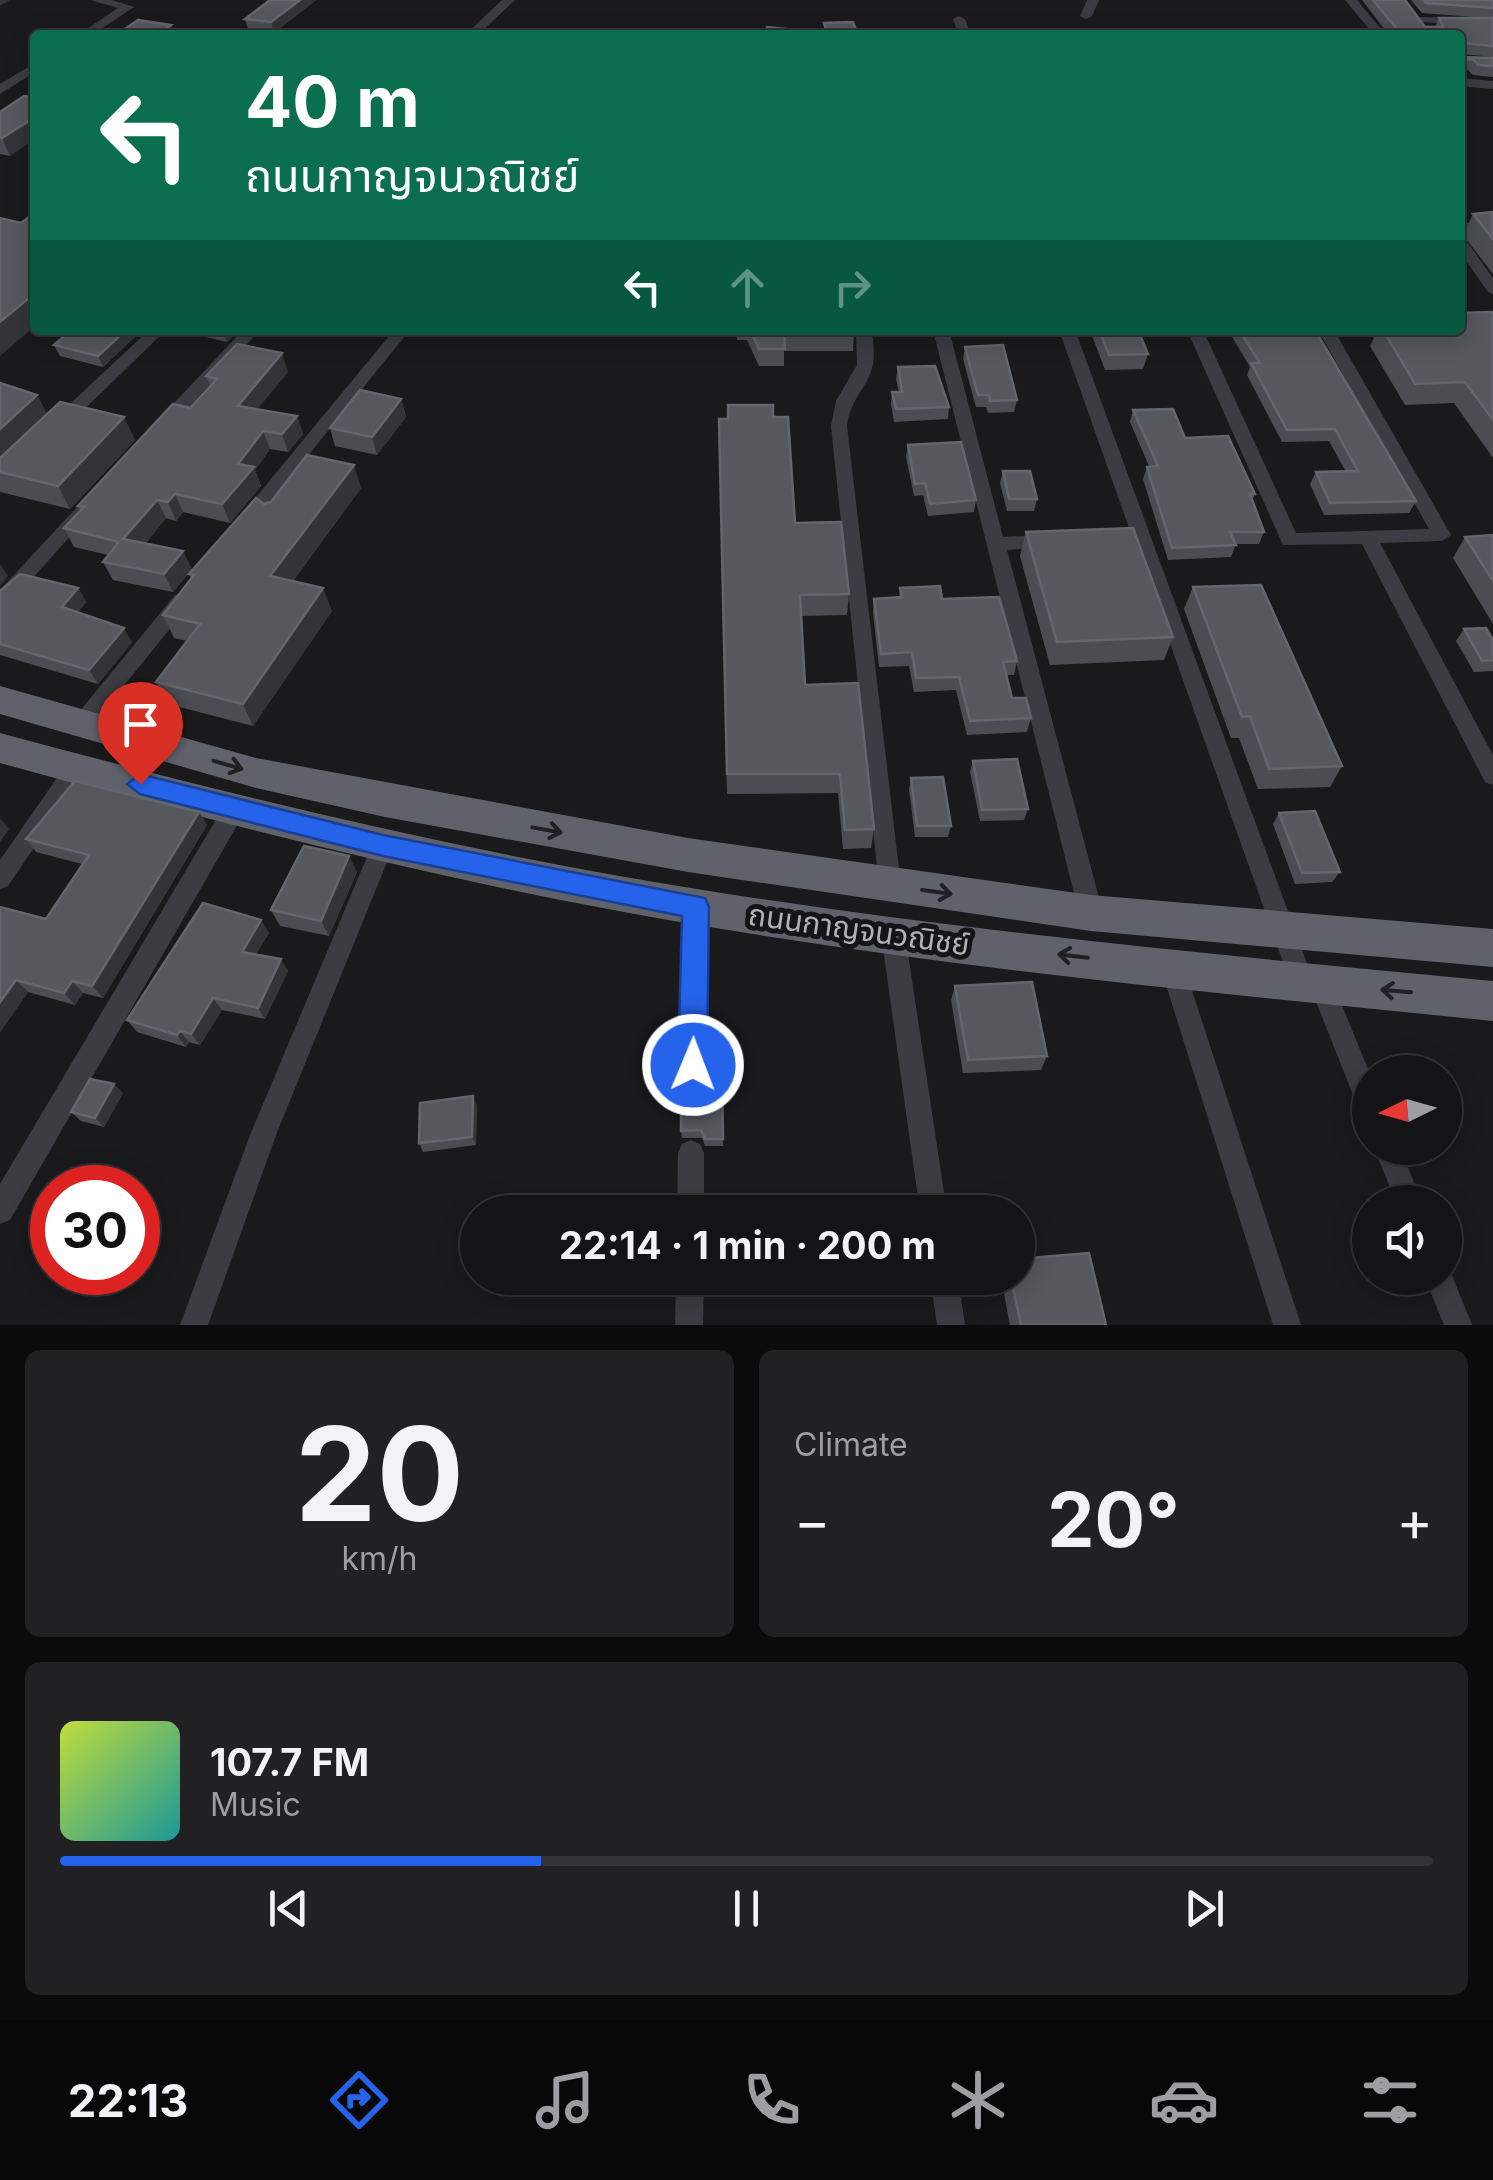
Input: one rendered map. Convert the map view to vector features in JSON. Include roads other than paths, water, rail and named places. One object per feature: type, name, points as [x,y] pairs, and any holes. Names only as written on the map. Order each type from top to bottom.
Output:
[{"type":"highway","name":"ถนนกาญจนวณิชย์","points":[[0,700],[256,773],[384,802],[890,886],[1090,913],[1493,948]]},
{"type":"highway","name":"ถนนกาญจนวณิชย์","points":[[0,748],[383,846],[696,907],[1174,969],[1493,1000]]},
{"type":"street","points":[[92,30],[128,7],[96,0]]},
{"type":"street","points":[[477,30],[509,0]]},
{"type":"street","points":[[1086,16],[1093,0]]},
{"type":"street","points":[[1351,0],[1376,30]]},
{"type":"street","points":[[1426,30],[1413,15],[1493,22]]},
{"type":"street","points":[[959,19],[963,30]]},
{"type":"street","points":[[0,90],[30,70]]},
{"type":"street","points":[[1465,83],[1493,86]]},
{"type":"street","points":[[1465,227],[1493,226]]},
{"type":"street","points":[[1465,249],[1493,289]]},
{"type":"street","points":[[43,439],[153,335]]},
{"type":"street","points":[[157,432],[247,335]]},
{"type":"street","points":[[230,541],[398,335]]},
{"type":"street","points":[[864,335],[867,369],[843,402],[839,426],[890,886]]},
{"type":"street","points":[[942,335],[1090,913]]},
{"type":"street","points":[[1069,335],[1132,537],[1283,931],[1352,1068]]},
{"type":"street","points":[[1197,335],[1290,540],[1442,535],[1329,335]]},
{"type":"street","points":[[0,602],[103,490]]},
{"type":"street","points":[[1368,538],[1493,776]]},
{"type":"street","points":[[995,544],[1068,540]]},
{"type":"street","points":[[82,722],[193,587]]},
{"type":"street","points":[[0,880],[76,768]]},
{"type":"street","points":[[0,1210],[235,808]]},
{"type":"street","points":[[194,1325],[263,1135],[383,846]]},
{"type":"street","points":[[693,1065],[696,907]]},
{"type":"street","points":[[894,934],[932,1195]]},
{"type":"street","points":[[1174,969],[1287,1325]]},
{"type":"street","points":[[690,1195],[691,1153]]},
{"type":"street","points":[[689,1325],[690,1295]]},
{"type":"street","points":[[947,1295],[951,1325]]},
{"type":"street","points":[[1446,1295],[1458,1325]]}]
